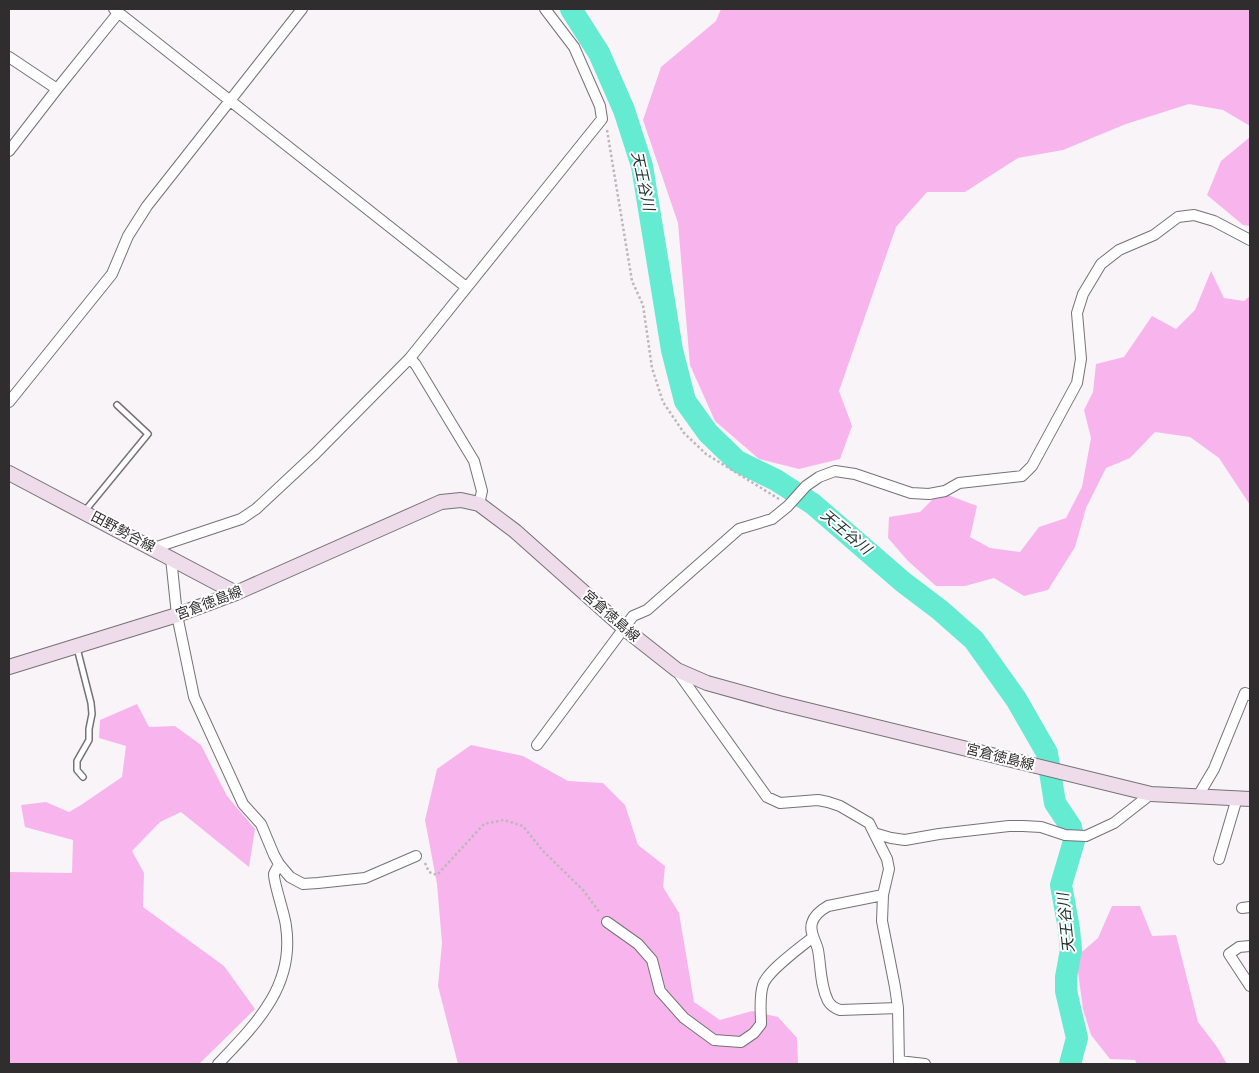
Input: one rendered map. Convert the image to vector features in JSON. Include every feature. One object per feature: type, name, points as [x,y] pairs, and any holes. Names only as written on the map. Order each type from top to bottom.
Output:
[{"type":"main road","name":"田野勢合線","points":[[9,473],[236,593]]},
{"type":"main road","name":"宮倉徳島線","points":[[9,667],[177,616],[236,593],[441,502],[461,500],[479,504],[515,531],[625,629],[676,670],[707,683],[779,703],[1151,794],[1244,798]]},
{"type":"street","points":[[9,402],[112,274],[128,236],[147,206],[302,9]]},
{"type":"street","points":[[154,548],[241,519],[256,509],[315,454],[410,358],[602,119],[600,106],[574,47],[545,9]]},
{"type":"street","points":[[9,151],[117,11],[466,287]]},
{"type":"street","points":[[9,57],[57,89]]},
{"type":"street","points":[[537,745],[633,616],[647,610],[739,529],[772,519],[818,477],[836,472],[855,474],[911,493],[929,494],[945,490],[960,483],[1022,476],[1032,466],[1077,383],[1080,359],[1077,313],[1083,294],[1101,264],[1118,250],[1154,235],[1178,216],[1194,215],[1214,220],[1250,240]]},
{"type":"street","points":[[410,358],[474,462],[482,491],[479,504]]},
{"type":"street","points":[[171,558],[177,616],[194,697],[243,804],[261,824],[279,864],[290,877],[303,884],[310,884],[365,878],[416,856]]},
{"type":"street","points":[[676,670],[767,797],[780,803],[818,800],[840,806],[868,824],[874,833],[887,859],[889,869],[883,895],[882,921],[898,1008],[899,1063],[925,1064]]},
{"type":"street","points":[[1198,796],[1214,769],[1245,693],[1250,695]]},
{"type":"street","points":[[874,833],[905,840],[1009,826],[1040,826],[1070,836],[1086,836],[1114,823],[1151,794]]},
{"type":"street","points":[[1219,859],[1244,798]]},
{"type":"street","points":[[218,1064],[255,1025],[282,982],[288,950],[286,926],[274,875],[279,864]]},
{"type":"street","points":[[883,895],[828,906],[820,910],[811,925],[818,949],[824,992],[832,1007],[840,1010],[898,1008]]},
{"type":"street","points":[[607,922],[638,944],[652,960],[660,991],[684,1018],[714,1040],[741,1042],[754,1033],[761,1024],[761,994],[763,984],[769,974],[813,937]]},
{"type":"street","points":[[1250,946],[1239,947],[1229,954],[1250,986]]},
{"type":"lane","points":[[84,512],[148,434],[117,405]]},
{"type":"lane","points":[[77,646],[92,703],[89,740],[77,761],[77,770],[83,777]]},
{"type":"path","points":[[602,119],[610,141],[632,281],[643,306],[652,368],[663,402],[684,433],[706,454],[790,504]]},
{"type":"path","points":[[416,856],[423,859],[429,872],[437,875],[484,824],[504,820],[523,826],[543,851],[583,890],[607,922]]},
{"type":"shaded area","points":[[721,9],[1250,9],[1250,126],[1223,110],[1189,104],[1126,124],[1063,150],[1018,158],[965,192],[927,192],[896,227],[839,391],[852,426],[840,459],[799,469],[759,459],[715,421],[690,365],[678,223],[643,120],[661,67],[716,21]]},
{"type":"shaded area","points":[[1250,137],[1250,226],[1243,225],[1207,195],[1221,161]]},
{"type":"shaded area","points":[[1211,271],[1224,298],[1244,301],[1250,296],[1250,505],[1219,458],[1190,437],[1155,432],[1130,458],[1106,468],[1086,508],[1075,547],[1048,590],[1024,596],[994,578],[965,586],[936,586],[908,561],[888,538],[889,517],[920,512],[940,492],[977,506],[970,537],[990,548],[1020,552],[1039,527],[1066,518],[1082,487],[1091,438],[1084,410],[1093,392],[1096,364],[1124,357],[1152,316],[1176,329],[1195,310]]},
{"type":"shaded area","points":[[137,704],[149,727],[175,726],[201,745],[227,796],[255,829],[249,867],[181,812],[160,822],[132,851],[144,873],[143,907],[224,966],[255,1009],[199,1064],[9,1064],[9,872],[72,873],[73,840],[25,827],[21,805],[46,802],[69,812],[122,777],[126,746],[99,738],[100,720]]},
{"type":"shaded area","points":[[471,745],[523,756],[568,781],[603,783],[625,805],[638,845],[665,866],[663,887],[679,913],[694,1002],[720,1020],[752,1011],[778,1017],[797,1038],[798,1064],[458,1064],[438,986],[442,943],[437,884],[425,820],[437,769]]},
{"type":"shaded area","points":[[1112,906],[1140,906],[1152,936],[1176,935],[1198,1022],[1227,1064],[1137,1064],[1135,1060],[1110,1059],[1091,1035],[1083,1009],[1076,957],[1098,938]]},
{"type":"waterway","name":"天王谷川","points":[[571,9],[599,53],[624,110],[642,166],[672,350],[685,401],[708,433],[737,461],[776,480],[813,504],[903,582],[940,610],[974,640],[1016,699],[1047,753],[1055,803],[1071,827],[1074,841],[1061,885],[1071,950],[1066,977],[1066,991],[1077,1038],[1070,1064]]}]
